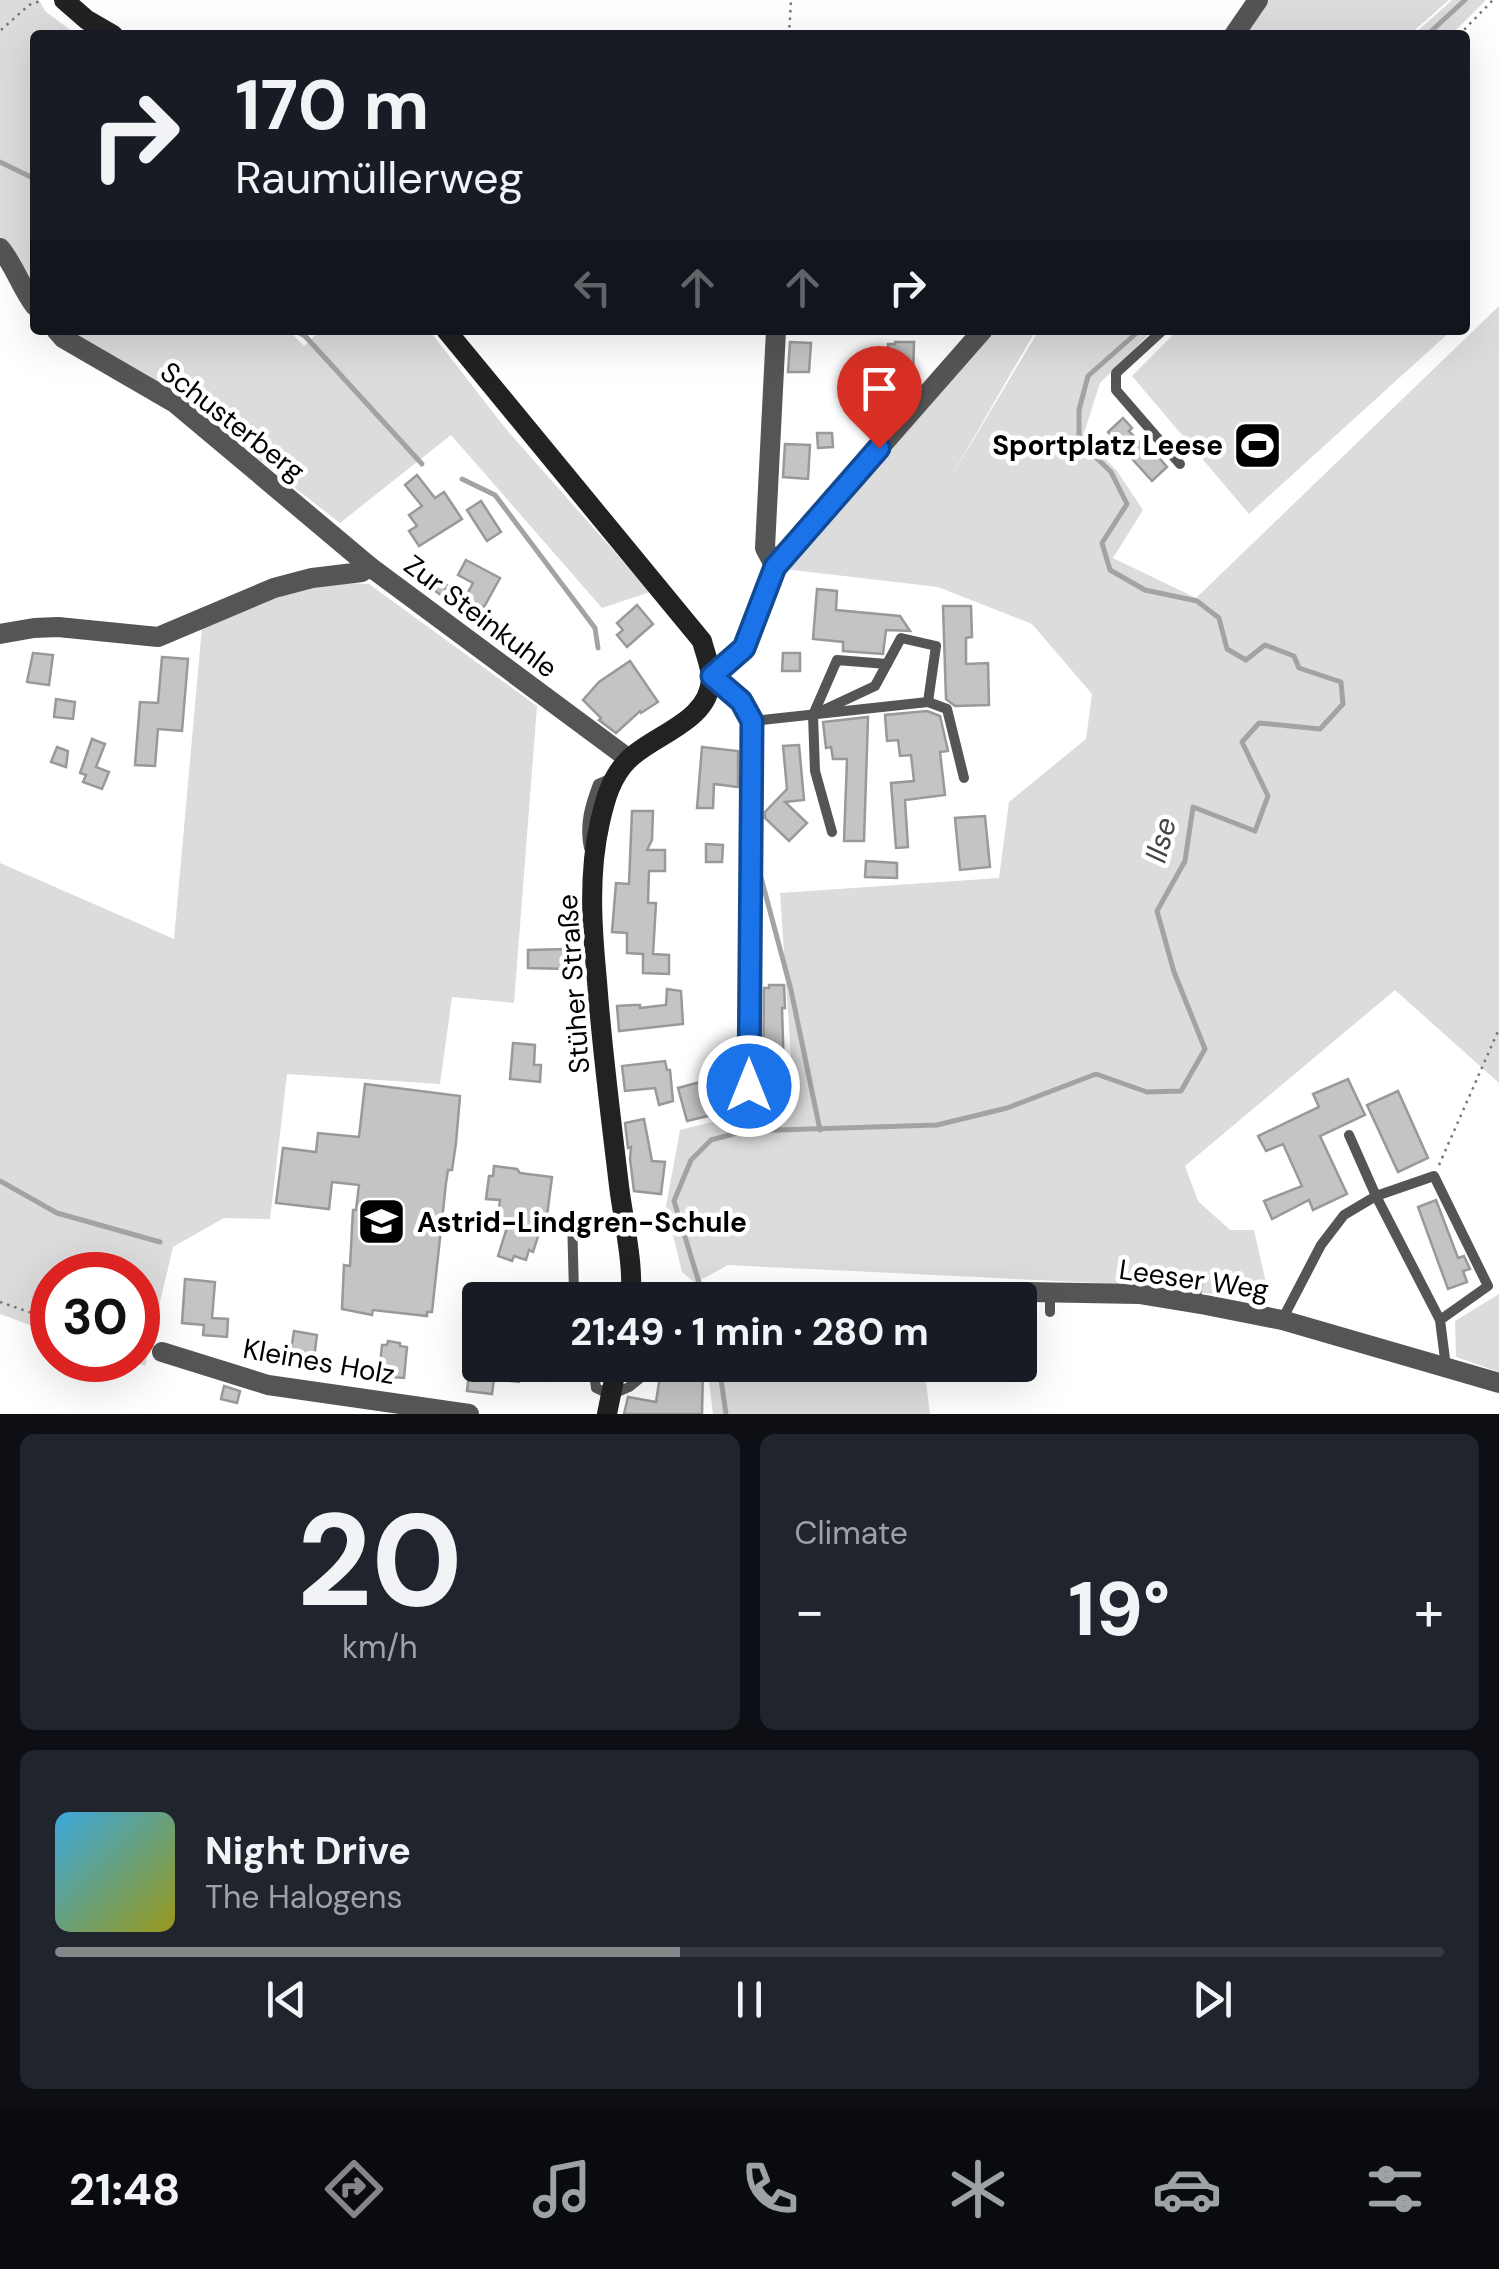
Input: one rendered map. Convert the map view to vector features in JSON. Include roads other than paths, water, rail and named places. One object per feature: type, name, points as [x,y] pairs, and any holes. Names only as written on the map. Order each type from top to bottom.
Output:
[{"type":"main road","points":[[64,0],[104,30]]},
{"type":"main road","points":[[450,335],[702,642],[712,676]]},
{"type":"main road","name":"Stüher Straße","points":[[629,1282],[600,1027],[592,918],[594,861],[604,800],[615,776],[628,759],[689,718],[707,700],[712,676]]},
{"type":"street","points":[[1237,30],[1258,0]]},
{"type":"street","points":[[0,248],[30,299]]},
{"type":"street","name":"Schusterberg","points":[[60,335],[175,403],[369,566]]},
{"type":"street","points":[[775,567],[766,548],[776,335]]},
{"type":"street","points":[[749,1086],[752,721],[741,701],[712,676],[744,648],[775,567],[979,335]]},
{"type":"street","name":"Zur Steinkuhle","points":[[0,634],[58,627],[158,638],[274,588],[312,578],[362,572],[369,566],[628,759]]},
{"type":"street","name":"Leeser Weg","points":[[1037,1300],[1197,1292],[1499,1384]]},
{"type":"street","name":"Kleines Holz","points":[[162,1352],[268,1385],[469,1414]]},
{"type":"lane","points":[[1157,335],[1116,373],[1116,390],[1180,464]]},
{"type":"lane","points":[[813,714],[875,686],[900,638],[936,646],[928,702]]},
{"type":"lane","points":[[832,832],[815,771],[813,714],[837,660],[887,664]]},
{"type":"lane","points":[[752,721],[928,702],[947,709],[964,778]]},
{"type":"lane","points":[[1349,1135],[1440,1320],[1446,1368]]},
{"type":"lane","points":[[1282,1320],[1321,1246],[1344,1214],[1376,1196],[1434,1176],[1488,1286],[1440,1320]]},
{"type":"lane","points":[[572,1217],[574,1282]]},
{"type":"lane","points":[[595,1382],[608,1404],[636,1382]]},
{"type":"waterway","name":"Ilse","points":[[1432,30],[1465,0]]},
{"type":"waterway","points":[[0,162],[30,177]]},
{"type":"waterway","points":[[303,335],[422,464]]},
{"type":"waterway","name":"Ilse","points":[[699,1282],[674,1201],[691,1160],[711,1140],[745,1131],[937,1125],[1007,1108],[1096,1074],[1147,1092],[1181,1091],[1205,1049],[1174,972],[1157,911],[1185,861],[1193,807],[1255,831],[1268,796],[1242,742],[1259,723],[1320,729],[1343,704],[1341,682],[1299,668],[1294,656],[1265,645],[1246,660],[1227,649],[1219,618],[1197,601],[1145,590],[1110,570],[1102,543],[1127,504],[1111,472],[1079,441],[1079,410],[1088,376],[1134,335]]},
{"type":"waterway","points":[[462,479],[495,495],[595,628],[598,648]]},
{"type":"waterway","points":[[759,870],[791,990],[820,1130]]},
{"type":"waterway","points":[[0,1181],[57,1213],[160,1242]]},
{"type":"waterway","name":"Ilse","points":[[721,1382],[726,1414]]},
{"type":"place","name":"Sportplatz Leese","points":[[1258,445]]},
{"type":"place","name":"Astrid-Lindgren-Schule","points":[[382,1222]]}]
